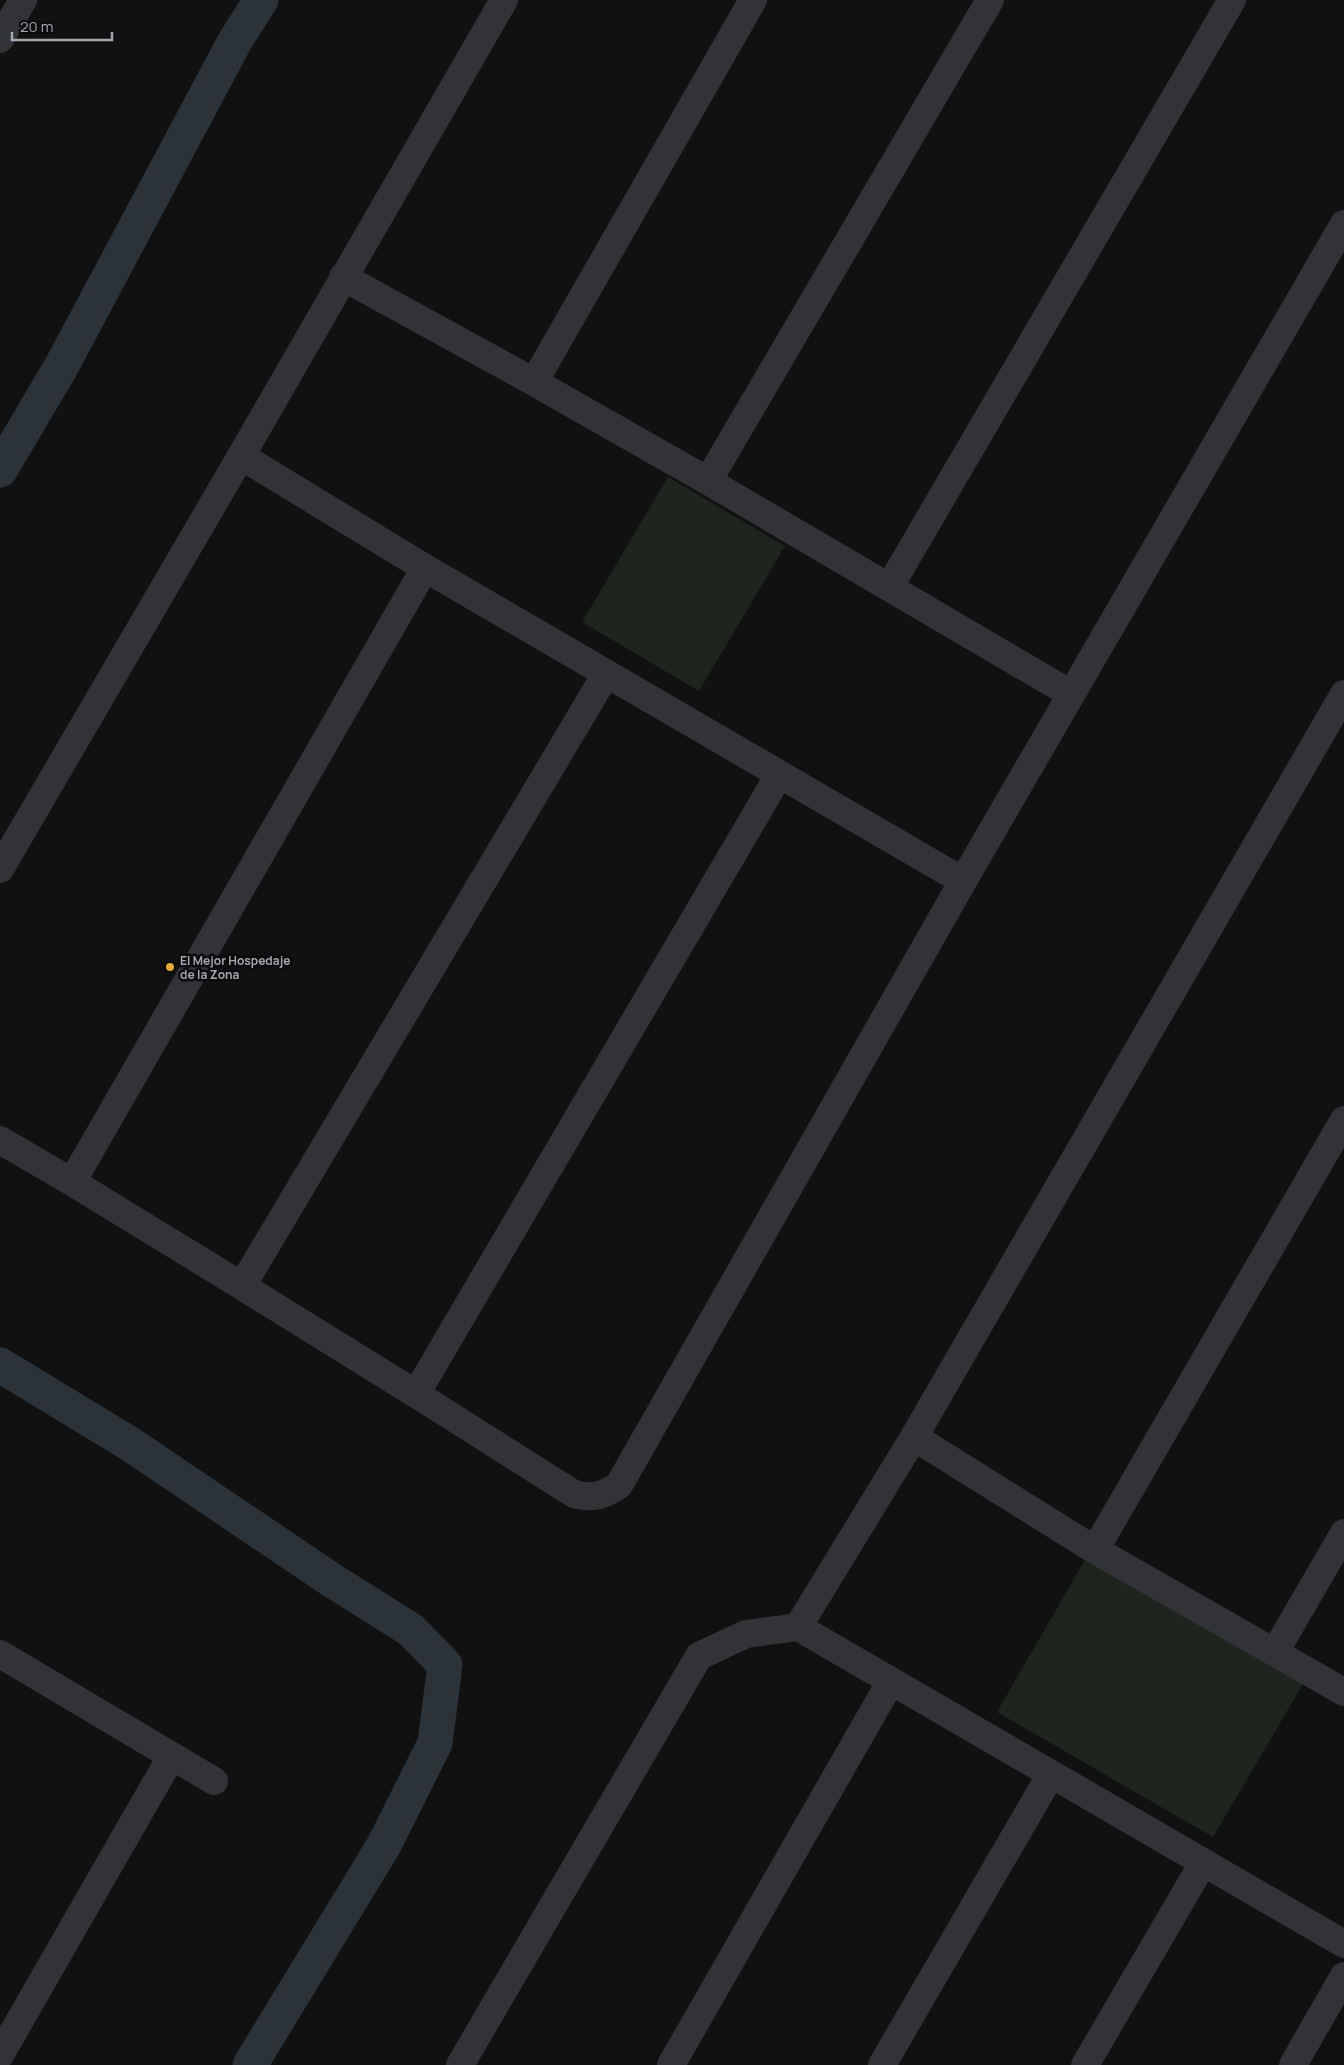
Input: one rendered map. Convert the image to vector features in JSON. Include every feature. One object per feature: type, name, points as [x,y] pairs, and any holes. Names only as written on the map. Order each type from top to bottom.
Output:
[{"type":"street","points":[[0,39],[23,0]]},
{"type":"street","points":[[0,869],[504,0]]},
{"type":"street","points":[[534,382],[753,0]]},
{"type":"street","points":[[708,481],[990,0]]},
{"type":"street","points":[[890,586],[1232,0]]},
{"type":"street","points":[[0,1140],[242,1286],[574,1494],[586,1498],[598,1497],[619,1484],[962,881],[1344,224]]},
{"type":"street","points":[[343,276],[708,481],[890,586],[1071,694]]},
{"type":"street","points":[[241,456],[425,568],[962,881]]},
{"type":"street","points":[[72,1182],[425,568]]},
{"type":"street","points":[[242,1286],[606,674]]},
{"type":"street","points":[[798,1627],[914,1437],[1344,694]]},
{"type":"street","points":[[416,1394],[778,775]]},
{"type":"street","points":[[1095,1550],[1344,1120]]},
{"type":"street","points":[[914,1437],[1095,1550],[1344,1692]]},
{"type":"street","points":[[1275,1652],[1344,1533]]},
{"type":"street","points":[[460,2065],[698,1656],[746,1634],[798,1627],[1344,1944]]},
{"type":"street","points":[[0,1654],[214,1782]]},
{"type":"street","points":[[671,2065],[891,1681]]},
{"type":"street","points":[[0,2055],[171,1757]]},
{"type":"street","points":[[882,2065],[1051,1774]]},
{"type":"street","points":[[1084,2065],[1203,1863]]},
{"type":"street","points":[[1293,2065],[1344,1976]]},
{"type":"shaded area","points":[[668,477],[785,546],[699,691],[582,622]]},
{"type":"shaded area","points":[[1086,1558],[1303,1684],[1213,1837],[997,1712]]},
{"type":"waterway","points":[[0,470],[61,367],[235,41],[261,0]]},
{"type":"waterway","points":[[0,1365],[130,1444],[330,1579],[411,1630],[445,1665],[435,1743],[384,1845],[250,2065]]},
{"type":"place","name":"El Mejor Hospedaje de la Zona","points":[[170,967]]}]
